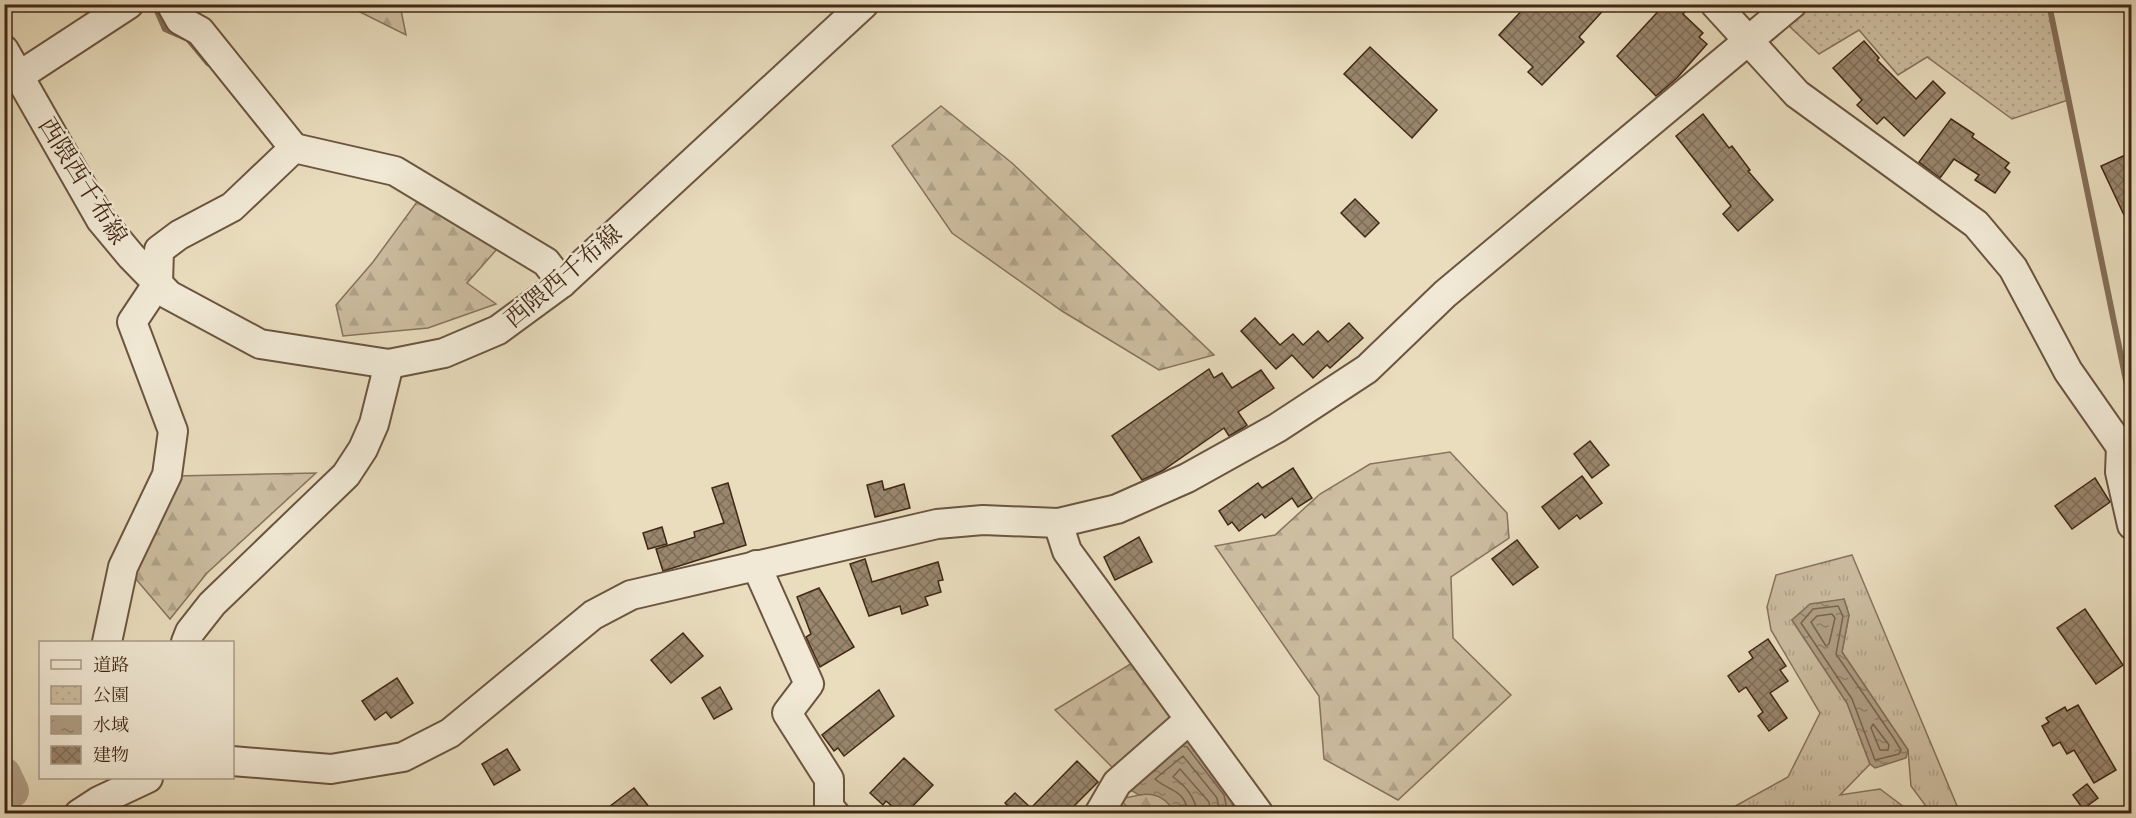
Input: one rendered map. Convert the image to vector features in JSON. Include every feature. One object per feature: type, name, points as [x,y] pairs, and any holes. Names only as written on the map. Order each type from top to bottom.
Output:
[{"type":"street","points":[[19,76],[129,4]]},
{"type":"street","points":[[171,4],[180,20],[200,31],[294,148],[395,171],[546,262],[562,283]]},
{"type":"street","name":"西隈西千布線","points":[[4,50],[101,220],[131,256],[169,295],[261,344],[389,364],[444,353],[498,330],[562,283],[864,4]]},
{"type":"street","points":[[1715,4],[1797,94],[1976,224],[2013,268],[2068,371],[2126,450],[2120,472],[2132,525]]},
{"type":"street","points":[[234,761],[331,769],[403,758],[450,734],[593,615],[631,595],[937,524],[983,520],[1058,523],[1117,509],[1186,478],[1277,428],[1367,369],[1445,294],[1792,4]]},
{"type":"street","points":[[107,641],[123,567],[167,475],[173,431],[132,322],[158,283],[159,250],[179,235],[232,207],[294,148]]},
{"type":"street","points":[[186,641],[190,632],[212,604],[346,475],[363,449],[374,424],[389,364]]},
{"type":"street","points":[[1058,523],[1067,551],[1258,813]]},
{"type":"street","points":[[756,565],[809,684],[787,713],[830,779],[829,807],[835,813]]},
{"type":"street","points":[[1099,813],[1117,783],[1189,720]]},
{"type":"street","points":[[94,797],[143,779]]},
{"type":"green space","points":[[346,5],[400,5],[406,35]]},
{"type":"green space","points":[[1811,5],[2049,5],[2068,100],[2012,119],[1927,57],[1898,75],[1859,30],[1819,54],[1787,24]]},
{"type":"green space","points":[[941,106],[1012,163],[1214,355],[1159,370],[1062,311],[952,233],[892,146]]},
{"type":"green space","points":[[425,191],[505,240],[467,283],[496,304],[428,328],[343,336],[336,305],[373,262]]},
{"type":"green space","points":[[1450,452],[1507,513],[1509,538],[1451,577],[1453,638],[1511,695],[1398,800],[1324,759],[1319,696],[1215,546],[1275,535],[1320,494],[1370,464]]},
{"type":"green space","points":[[316,473],[207,573],[170,619],[129,571],[176,476]]},
{"type":"green space","points":[[1852,555],[1960,813],[1931,813],[1911,786],[1908,750],[1842,652],[1849,615],[1844,599],[1792,620],[1847,703],[1870,764],[1840,795],[1880,789],[1912,813],[1721,814],[1788,777],[1820,713],[1771,630],[1767,607],[1776,575]]},
{"type":"green space","points":[[1137,660],[1177,722],[1112,767],[1055,710]]},
{"type":"green space","points":[[1149,793],[1166,799],[1176,813],[1132,813],[1120,799]]},
{"type":"water","points":[[1844,599],[1849,615],[1842,652],[1908,750],[1906,758],[1875,768],[1870,764],[1847,703],[1792,620],[1810,604]]},
{"type":"water","points":[[1186,736],[1230,793],[1234,813],[1176,813],[1160,798],[1139,795],[1127,788]]},
{"type":"building","points":[[1528,4],[1609,4],[1579,37],[1584,42],[1542,85],[1528,72],[1533,67],[1499,35]]},
{"type":"building","points":[[1665,4],[1692,4],[1683,14],[1703,33],[1699,37],[1707,44],[1677,78],[1656,96],[1617,56]]},
{"type":"building","points":[[1864,41],[1879,58],[1877,60],[1916,99],[1933,81],[1945,93],[1904,136],[1884,117],[1877,124],[1857,105],[1862,100],[1833,68]]},
{"type":"building","points":[[1370,47],[1437,110],[1412,138],[1344,74]]},
{"type":"building","points":[[1703,114],[1729,148],[1732,146],[1750,170],[1748,171],[1773,200],[1738,231],[1723,214],[1731,206],[1676,136]]},
{"type":"building","points":[[1951,119],[1974,134],[1972,137],[2009,163],[2005,168],[2010,172],[1995,193],[1975,180],[1979,175],[1954,159],[1940,178],[1919,162]]},
{"type":"building","points":[[2132,152],[2132,232],[2101,166]]},
{"type":"building","points":[[1355,199],[1379,223],[1365,237],[1341,213]]},
{"type":"building","points":[[1255,318],[1280,345],[1293,334],[1303,345],[1318,331],[1328,342],[1349,323],[1363,338],[1330,368],[1327,365],[1313,378],[1292,355],[1276,369],[1241,331]]},
{"type":"building","points":[[1209,369],[1214,378],[1222,373],[1232,388],[1261,370],[1274,388],[1238,412],[1247,425],[1229,436],[1224,428],[1162,471],[1142,480],[1112,436]]},
{"type":"building","points":[[1590,441],[1609,465],[1592,478],[1574,454]]},
{"type":"building","points":[[1293,468],[1312,498],[1298,507],[1292,498],[1265,518],[1262,514],[1239,531],[1232,522],[1228,525],[1219,511],[1258,483],[1262,488]]},
{"type":"building","points":[[1582,476],[1602,503],[1580,519],[1577,515],[1559,529],[1542,507]]},
{"type":"building","points":[[2095,478],[2110,502],[2072,529],[2055,506]]},
{"type":"building","points":[[882,481],[884,490],[904,484],[910,508],[875,517],[867,485]]},
{"type":"building","points":[[728,483],[746,545],[663,571],[656,549],[695,537],[694,532],[724,523],[712,488]]},
{"type":"building","points":[[662,527],[667,544],[648,549],[643,533]]},
{"type":"building","points":[[1139,537],[1152,562],[1115,580],[1104,557]]},
{"type":"building","points":[[1517,540],[1538,567],[1513,585],[1492,559]]},
{"type":"building","points":[[865,559],[872,582],[938,562],[943,580],[938,581],[941,592],[925,597],[928,605],[902,614],[900,606],[869,616],[850,564]]},
{"type":"building","points":[[819,588],[854,647],[820,667],[806,637],[811,634],[797,597]]},
{"type":"building","points":[[2085,609],[2123,665],[2096,684],[2057,628]]},
{"type":"building","points":[[683,633],[703,656],[671,683],[651,660]]},
{"type":"building","points":[[1768,639],[1786,666],[1780,670],[1788,681],[1770,693],[1787,718],[1769,731],[1758,716],[1763,712],[1746,687],[1739,692],[1728,676],[1753,658],[1749,652]]},
{"type":"building","points":[[397,678],[413,703],[391,718],[386,712],[375,720],[362,701]]},
{"type":"building","points":[[720,687],[732,709],[714,719],[702,698]]},
{"type":"building","points":[[879,690],[894,716],[844,756],[838,748],[834,751],[822,735]]},
{"type":"building","points":[[2078,705],[2116,770],[2094,783],[2074,750],[2067,754],[2060,742],[2053,746],[2042,726],[2049,722],[2046,718],[2065,707],[2067,711]]},
{"type":"building","points":[[507,749],[520,770],[494,785],[482,764]]},
{"type":"building","points":[[904,758],[933,785],[906,813],[900,813],[886,801],[883,805],[870,793]]},
{"type":"building","points":[[1077,761],[1098,782],[1067,813],[1015,813],[1005,803],[1015,793],[1031,808]]},
{"type":"building","points":[[2087,784],[2098,798],[2083,809],[2073,795]]},
{"type":"building","points":[[634,788],[654,813],[601,813]]},
{"type":"waterway","points":[[154,4],[165,29],[188,39],[208,63]]},
{"type":"waterway","points":[[2049,4],[2132,410]]},
{"type":"waterway","points":[[4,774],[12,791]]},
{"type":"waterway","points":[[12,791],[20,814]]}]
